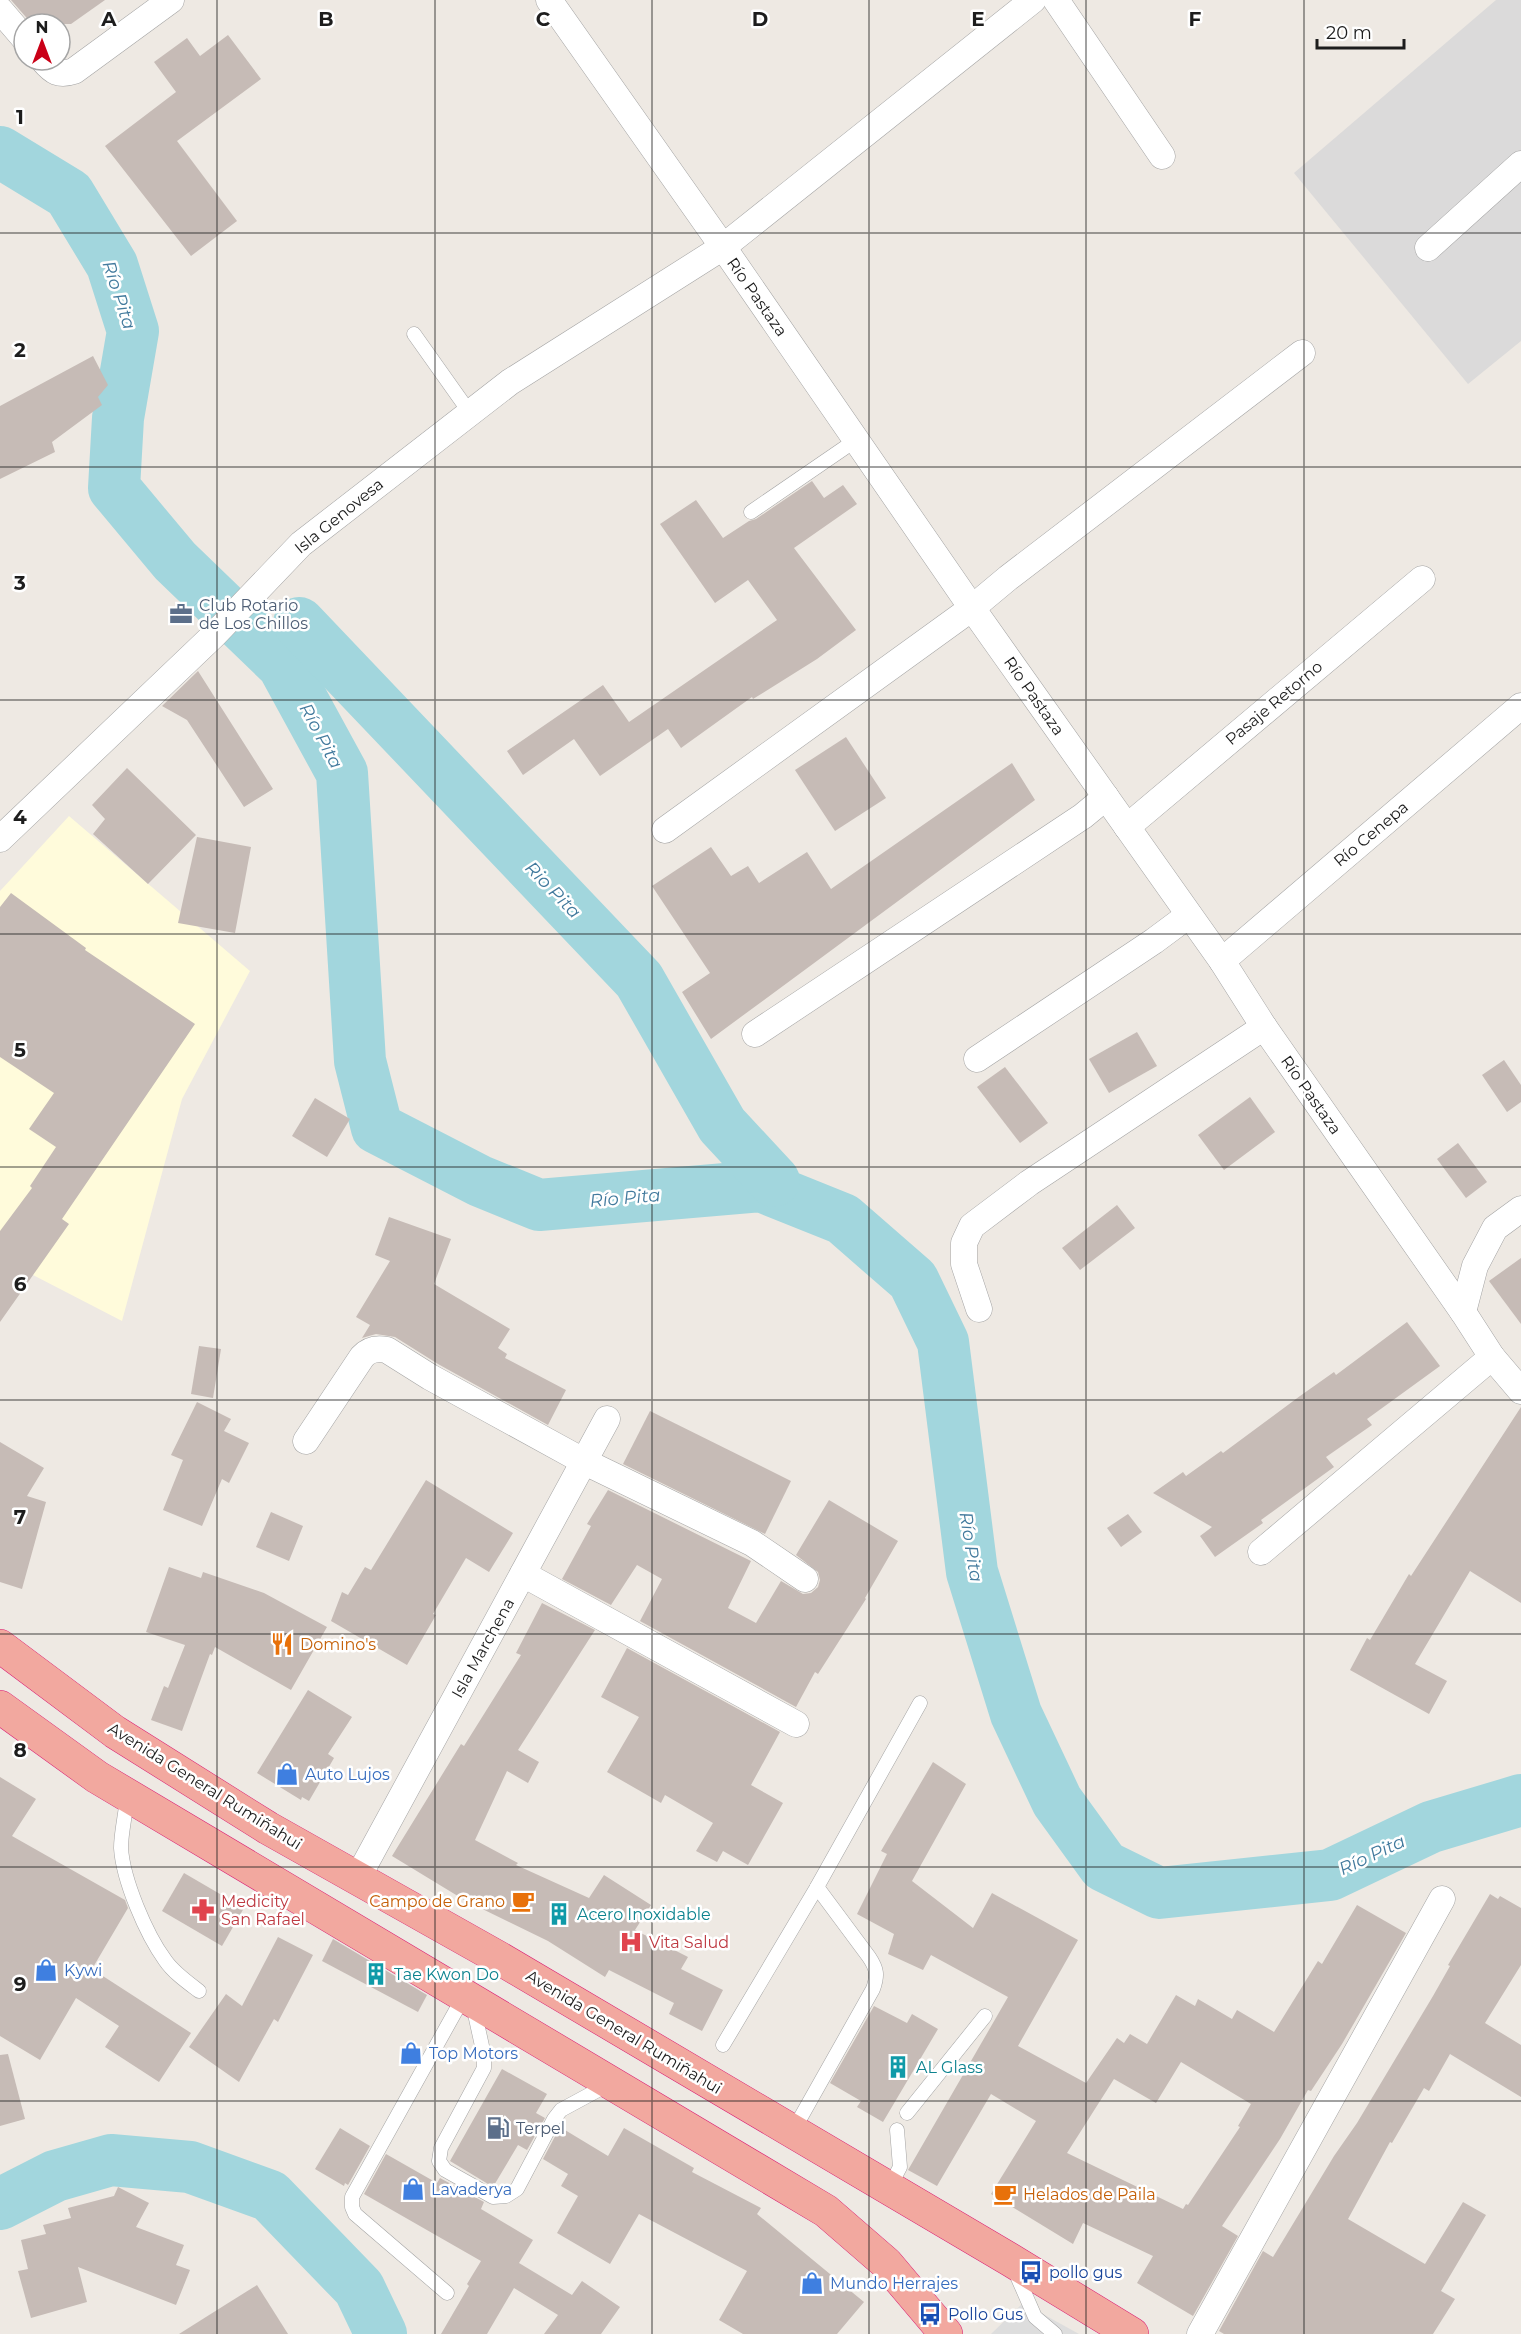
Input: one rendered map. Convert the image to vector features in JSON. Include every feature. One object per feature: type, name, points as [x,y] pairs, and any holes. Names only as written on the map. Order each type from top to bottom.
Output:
[{"type":"highway","name":"Avenida General Rumiñahui","points":[[0,1646],[115,1732],[268,1828],[358,1877],[793,2131],[1132,2334]]},
{"type":"highway","points":[[0,1707],[97,1777],[826,2211],[886,2263],[946,2334]]},
{"type":"street","points":[[72,71],[171,0]]},
{"type":"street","name":"Río Pastaza","points":[[549,0],[972,608],[1222,961],[1264,1028],[1492,1357],[1521,1391]]},
{"type":"street","name":"Isla Genovesa","points":[[0,839],[214,635],[301,544],[510,382],[723,247],[1033,0]]},
{"type":"street","points":[[1056,0],[1162,156]]},
{"type":"street","points":[[0,10],[12,24]]},
{"type":"street","points":[[1428,248],[1521,164]]},
{"type":"street","points":[[665,830],[972,608],[1302,353]]},
{"type":"street","name":"Pasaje Retorno","points":[[1127,827],[1422,579]]},
{"type":"street","name":"Río Cenepa","points":[[1222,961],[1521,706]]},
{"type":"street","points":[[755,1034],[1083,816],[1106,797]]},
{"type":"street","points":[[977,1059],[1154,941],[1189,915]]},
{"type":"street","points":[[979,1309],[964,1264],[964,1243],[972,1226],[1029,1183],[1264,1028]]},
{"type":"street","points":[[1463,1312],[1475,1266],[1495,1228],[1521,1209]]},
{"type":"street","points":[[306,1441],[367,1351],[387,1350],[430,1377],[585,1462],[752,1543],[805,1579]]},
{"type":"street","points":[[1261,1552],[1492,1357]]},
{"type":"street","name":"Isla Marchena","points":[[358,1877],[607,1419]]},
{"type":"street","points":[[523,1574],[796,1724]]},
{"type":"street","points":[[1200,2334],[1442,1899]]},
{"type":"lane","points":[[414,334],[470,413]]},
{"type":"lane","points":[[751,512],[856,440]]},
{"type":"lane","points":[[723,2045],[817,1887],[920,1703]]},
{"type":"lane","points":[[127,1795],[121,1848],[137,1904],[148,1933],[166,1962],[186,1982],[199,1990]]},
{"type":"lane","points":[[793,2131],[877,1978],[877,1968],[817,1887]]},
{"type":"lane","points":[[468,1998],[484,2055],[484,2068],[441,2148],[439,2161],[445,2170],[493,2197],[506,2196],[517,2189],[561,2110],[611,2083]]},
{"type":"lane","points":[[447,2293],[355,2214],[352,2197],[468,1998]]},
{"type":"lane","points":[[908,2113],[984,2016]]},
{"type":"lane","points":[[889,2188],[900,2167],[897,2130]]},
{"type":"lane","points":[[1009,2259],[1035,2317],[1055,2334]]},
{"type":"shaded area","points":[[1496,0],[1521,0],[1521,341],[1468,384],[1294,173]]},
{"type":"shaded area","points":[[69,816],[250,971],[182,1099],[122,1321],[33,1275],[0,1254],[0,891]]},
{"type":"shaded area","points":[[1023,2303],[1079,2334],[991,2334]]},
{"type":"building","points":[[11,0],[105,0],[72,23],[72,12],[22,12]]},
{"type":"building","points":[[228,35],[261,79],[177,141],[237,221],[191,256],[105,146],[176,92],[154,62],[187,38],[200,56]]},
{"type":"building","points":[[93,356],[108,385],[98,397],[102,405],[52,442],[55,452],[0,479],[0,406]]},
{"type":"building","points":[[812,481],[824,498],[843,485],[857,504],[794,548],[856,630],[817,659],[753,699],[752,697],[681,748],[668,729],[600,776],[574,739],[523,775],[507,751],[603,685],[629,722],[777,620],[748,580],[715,603],[660,524],[696,500],[723,538]]},
{"type":"building","points":[[198,671],[273,789],[244,807],[187,720],[162,706]]},
{"type":"building","points":[[846,737],[886,798],[835,831],[795,770]]},
{"type":"building","points":[[1012,763],[1035,800],[711,1039],[682,992],[710,973],[652,886],[711,847],[731,876],[748,866],[759,883],[807,852],[831,889]]},
{"type":"building","points":[[127,768],[196,835],[148,884],[93,834],[105,819],[92,805]]},
{"type":"building","points":[[197,837],[251,847],[235,933],[178,923]]},
{"type":"building","points":[[11,893],[86,948],[85,950],[195,1024],[62,1219],[69,1224],[0,1322],[0,1231],[32,1188],[30,1186],[56,1147],[29,1129],[54,1093],[0,1057],[0,907]]},
{"type":"building","points":[[1137,1032],[1157,1066],[1109,1093],[1089,1059]]},
{"type":"building","points":[[1504,1060],[1521,1085],[1521,1102],[1507,1112],[1482,1075]]},
{"type":"building","points":[[1005,1067],[1048,1123],[1020,1143],[977,1087]]},
{"type":"building","points":[[1250,1097],[1275,1132],[1224,1170],[1198,1135]]},
{"type":"building","points":[[315,1098],[350,1119],[327,1157],[292,1136]]},
{"type":"building","points":[[1458,1143],[1487,1182],[1466,1198],[1437,1159]]},
{"type":"building","points":[[1117,1205],[1135,1228],[1080,1270],[1062,1248]]},
{"type":"building","points":[[389,1217],[451,1239],[434,1284],[510,1329],[498,1348],[507,1354],[505,1358],[566,1390],[548,1425],[438,1364],[395,1337],[376,1334],[362,1338],[370,1325],[356,1317],[390,1261],[375,1255]]},
{"type":"building","points":[[1521,1258],[1521,1324],[1489,1281]]},
{"type":"building","points":[[1407,1322],[1440,1366],[1367,1419],[1372,1425],[1326,1457],[1334,1467],[1261,1520],[1263,1523],[1215,1557],[1200,1536],[1212,1527],[1153,1493],[1183,1472],[1186,1476],[1221,1451],[1223,1453],[1334,1372],[1336,1375]]},
{"type":"building","points":[[199,1346],[221,1349],[213,1398],[191,1394]]},
{"type":"building","points":[[197,1402],[231,1419],[224,1431],[249,1443],[229,1483],[222,1479],[202,1526],[163,1510],[183,1460],[171,1455]]},
{"type":"building","points":[[1521,1407],[1521,1603],[1470,1571],[1415,1664],[1447,1681],[1429,1714],[1350,1670],[1367,1638],[1370,1640],[1409,1574],[1411,1576]]},
{"type":"building","points":[[650,1411],[791,1481],[765,1534],[623,1464]]},
{"type":"building","points":[[0,1442],[44,1468],[27,1496],[46,1502],[22,1589],[0,1582]]},
{"type":"building","points":[[426,1480],[513,1533],[489,1572],[466,1558],[433,1614],[436,1615],[407,1665],[331,1621],[342,1592],[348,1595],[365,1567],[371,1570]]},
{"type":"building","points":[[608,1490],[751,1561],[728,1608],[756,1623],[781,1581],[803,1594],[811,1593],[818,1587],[820,1580],[818,1572],[796,1555],[829,1500],[898,1541],[866,1599],[818,1674],[815,1672],[796,1707],[640,1621],[662,1579],[637,1565],[611,1605],[562,1579],[591,1526],[587,1524]]},
{"type":"building","points":[[271,1512],[303,1526],[289,1561],[256,1547]]},
{"type":"building","points":[[1128,1514],[1142,1532],[1121,1547],[1107,1528]]},
{"type":"building","points":[[169,1567],[201,1578],[203,1572],[264,1593],[327,1627],[291,1690],[215,1647],[212,1655],[210,1654],[182,1731],[151,1720],[164,1686],[168,1688],[185,1645],[146,1632]]},
{"type":"building","points":[[542,1603],[595,1630],[518,1750],[539,1762],[528,1783],[507,1771],[475,1840],[518,1863],[516,1865],[589,1898],[604,1875],[651,1905],[635,1930],[688,1957],[681,1969],[723,1990],[702,2031],[669,2014],[674,2003],[609,1970],[605,1977],[548,1941],[466,1901],[392,1856],[461,1744],[464,1746],[521,1655],[516,1653]]},
{"type":"building","points":[[627,1648],[780,1732],[751,1785],[783,1803],[748,1865],[723,1851],[717,1862],[696,1851],[713,1823],[665,1795],[661,1803],[607,1772],[639,1717],[601,1697]]},
{"type":"building","points":[[308,1690],[352,1717],[328,1754],[334,1758],[309,1801],[302,1797],[301,1800],[257,1773]]},
{"type":"building","points":[[933,1762],[966,1784],[912,1881],[973,1928],[992,1893],[1078,1940],[1018,2046],[1086,2083],[1117,2038],[1124,2043],[1130,2034],[1147,2044],[1176,1995],[1195,2006],[1198,1999],[1232,2019],[1237,2010],[1274,2032],[1318,1961],[1322,1964],[1357,1905],[1406,1933],[1342,2044],[1311,2091],[1308,2090],[1280,2139],[1222,2226],[1238,2236],[1193,2316],[1137,2283],[1153,2256],[1083,2223],[1073,2244],[991,2194],[1036,2121],[991,2094],[937,2186],[908,2170],[1008,1997],[931,1955],[923,1970],[888,1954],[894,1934],[857,1914],[887,1854],[881,1851]],"holes":[[[1181,2062],[1251,2104],[1238,2126],[1240,2127],[1188,2205],[1186,2204],[1183,2209],[1067,2153],[1114,2079],[1156,2103]]]},
{"type":"building","name":"Kywi","points":[[0,1777],[36,1799],[12,1836],[125,1900],[128,1908],[92,1969],[191,2033],[159,2082],[105,2047],[119,2026],[76,1998],[40,2060],[0,2036]]},
{"type":"building","name":"Medicity San Rafael","points":[[184,1873],[244,1908],[222,1946],[162,1911]]},
{"type":"building","points":[[1490,1894],[1498,1899],[1500,1896],[1521,1908],[1521,1965],[1485,2023],[1521,2045],[1521,2097],[1450,2054],[1429,2091],[1424,2088],[1392,2143],[1390,2142],[1348,2219],[1425,2264],[1463,2202],[1486,2215],[1441,2291],[1455,2299],[1433,2334],[1224,2334],[1219,2331],[1263,2251],[1273,2257],[1334,2156],[1357,2123],[1433,1996],[1450,1966],[1448,1965]]},
{"type":"building","points":[[278,1937],[313,1955],[278,2022],[274,2019],[239,2082],[189,2047],[226,1994],[242,2006]]},
{"type":"building","name":"Tae Kwon Do","points":[[333,1939],[427,1995],[418,2012],[322,1961]]},
{"type":"building","points":[[874,2006],[907,2023],[912,2014],[938,2029],[883,2122],[857,2107],[861,2101],[830,2083]]},
{"type":"building","points":[[8,2054],[25,2119],[0,2126],[0,2055]]},
{"type":"building","name":"Terpel","points":[[502,2069],[547,2094],[536,2113],[545,2118],[527,2150],[518,2145],[493,2187],[450,2161]]},
{"type":"building","points":[[560,2127],[608,2156],[624,2128],[694,2168],[692,2172],[761,2208],[757,2214],[864,2302],[837,2334],[743,2334],[719,2320],[747,2271],[639,2214],[610,2264],[557,2233],[578,2196],[561,2186],[568,2174],[543,2159]]},
{"type":"building","points":[[340,2128],[370,2146],[348,2185],[345,2183],[344,2186],[315,2169]]},
{"type":"building","points":[[386,2154],[437,2183],[440,2178],[484,2202],[481,2209],[533,2240],[519,2263],[572,2295],[582,2281],[620,2307],[601,2334],[544,2334],[558,2315],[514,2288],[487,2334],[441,2334],[481,2261],[364,2194]]},
{"type":"building","points":[[118,2187],[149,2203],[136,2227],[184,2245],[176,2265],[190,2270],[176,2305],[78,2267],[87,2302],[31,2318],[18,2271],[28,2269],[21,2240],[46,2234],[43,2225],[71,2218],[68,2208],[114,2196]]},
{"type":"building","points":[[257,2285],[288,2334],[179,2334],[225,2305]]},
{"type":"waterway","name":"Río Pita","points":[[0,152],[69,194],[112,265],[133,331],[118,418],[114,488],[175,561],[283,665],[342,773],[360,1061],[377,1128],[480,1181],[539,1205],[761,1186],[843,1219],[913,1280],[943,1342],[972,1572],[1016,1714],[1057,1801],[1104,1866],[1159,1893],[1330,1875],[1431,1827],[1521,1800]]},
{"type":"waterway","name":"Rio Pita","points":[[299,623],[639,980],[722,1125],[774,1181]]},
{"type":"waterway","points":[[0,2204],[55,2176],[111,2160],[190,2167],[270,2196],[359,2288],[381,2334]]},
{"type":"place","name":"Club Rotario de Los Chillos","points":[[181,614]]},
{"type":"place","name":"Domino's","points":[[282,1644]]},
{"type":"place","name":"Auto Lujos","points":[[287,1774]]},
{"type":"place","name":"Campo de Grano","points":[[523,1901]]},
{"type":"place","name":"Medicity San Rafael","points":[[203,1910]]},
{"type":"place","name":"Acero Inoxidable","points":[[559,1914]]},
{"type":"place","name":"Vita Salud","points":[[631,1942]]},
{"type":"place","name":"Kywi","points":[[46,1970]]},
{"type":"place","name":"Tae Kwon Do","points":[[376,1974]]},
{"type":"place","name":"Top Motors","points":[[411,2053]]},
{"type":"place","name":"AL Glass","points":[[898,2067]]},
{"type":"place","name":"Terpel","points":[[498,2128]]},
{"type":"place","name":"Lavaderya","points":[[413,2189]]},
{"type":"place","name":"Helados de Paila","points":[[1005,2194]]},
{"type":"place","name":"pollo gus","points":[[1031,2272]]},
{"type":"place","name":"Mundo Herrajes","points":[[812,2283]]},
{"type":"place","name":"Pollo Gus","points":[[930,2314]]}]
